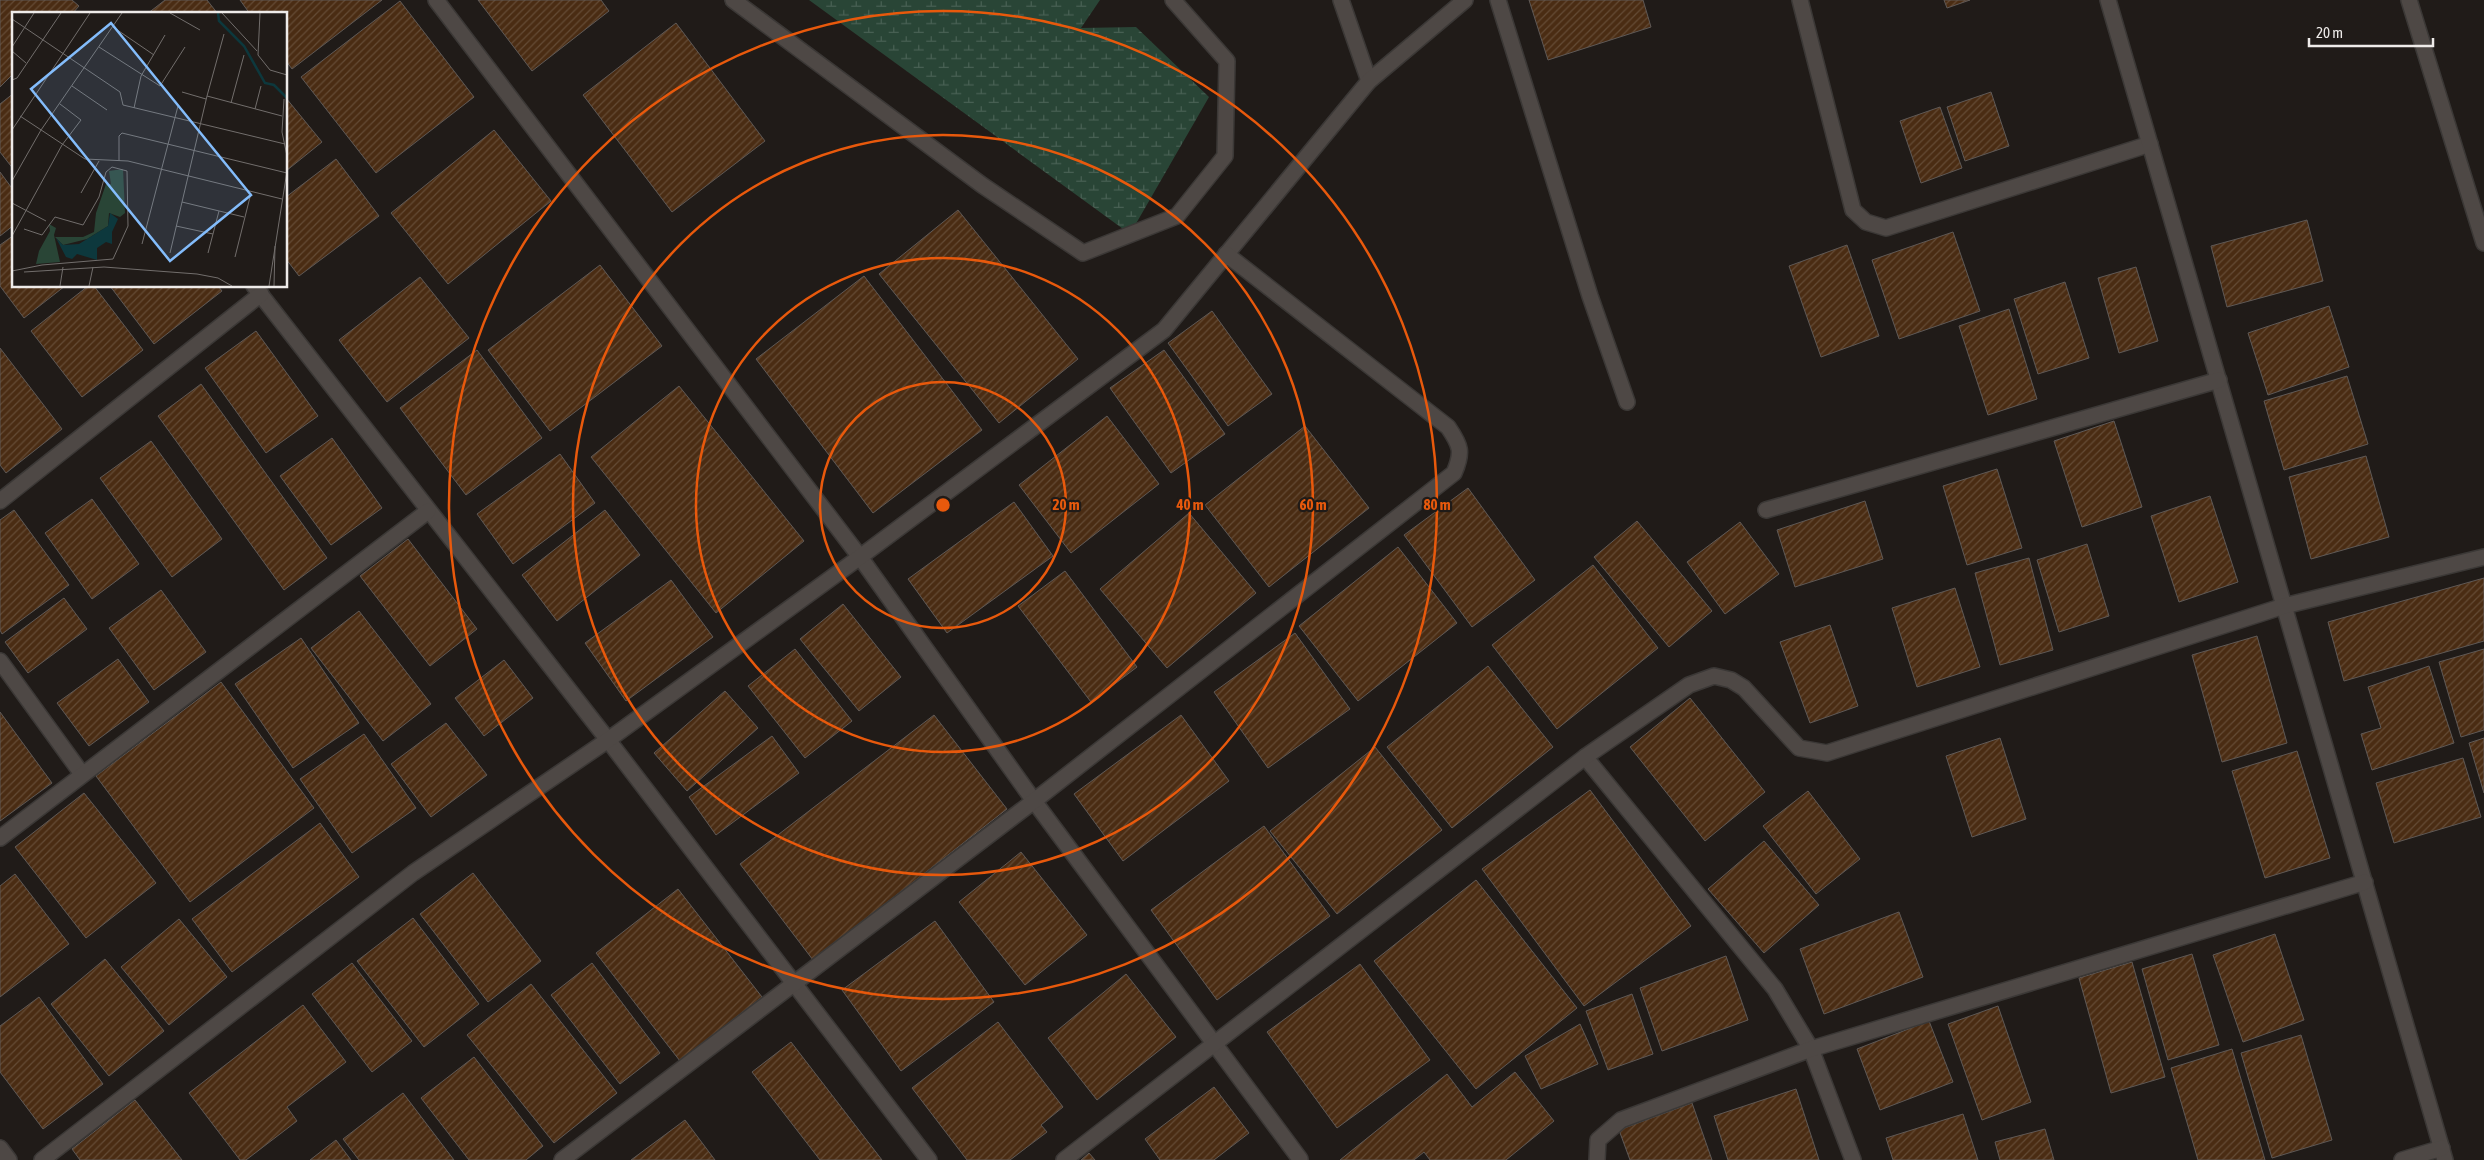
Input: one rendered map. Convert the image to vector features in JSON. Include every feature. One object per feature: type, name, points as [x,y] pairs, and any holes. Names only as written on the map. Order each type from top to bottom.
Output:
[{"type":"street","points":[[436,0],[860,557],[1034,801],[1300,1159]]},
{"type":"street","points":[[733,0],[982,185],[1083,253],[1177,216],[1226,156],[1227,61],[1173,0]]},
{"type":"street","points":[[1342,0],[1369,81]]},
{"type":"street","points":[[42,1160],[413,874],[608,740],[860,557],[1164,330],[1369,81],[1465,0]]},
{"type":"street","points":[[1498,0],[1590,296],[1628,402]]},
{"type":"street","points":[[1800,0],[1853,210],[1866,222],[1886,228],[2150,144]]},
{"type":"street","points":[[2108,0],[2444,1154],[2402,1160]]},
{"type":"street","points":[[2409,0],[2484,242]]},
{"type":"street","points":[[562,1160],[1034,801],[1454,473],[1460,459],[1460,443],[1448,427],[1226,254]]},
{"type":"street","points":[[0,501],[258,290],[608,740],[929,1160]]},
{"type":"street","points":[[1766,510],[2219,380]]},
{"type":"street","points":[[0,838],[428,510]]},
{"type":"street","points":[[1064,1160],[1585,757],[1689,685],[1714,676],[1731,680],[1744,688],[1799,748],[1827,753],[2284,606],[2484,557]]},
{"type":"street","points":[[0,661],[82,774]]},
{"type":"street","points":[[1585,757],[1775,989],[1811,1049],[1853,1160]]},
{"type":"street","points":[[1597,1160],[1598,1140],[1621,1120],[1811,1049],[2365,882]]},
{"type":"street","points":[[0,1148],[9,1160]]},
{"type":"green space","points":[[809,0],[1100,0],[1081,28],[1136,27],[1209,97],[1130,234]]},
{"type":"building","points":[[0,0],[72,0],[79,6],[74,12],[12,12],[12,75],[0,87]]},
{"type":"building","points":[[165,0],[207,0],[216,12],[150,12]]},
{"type":"building","points":[[240,0],[382,0],[292,69],[288,64],[288,12],[249,12]]},
{"type":"building","points":[[478,0],[601,0],[609,11],[532,71]]},
{"type":"building","points":[[1529,0],[1643,0],[1651,27],[1548,60]]},
{"type":"building","points":[[1944,0],[1970,0],[1947,8]]},
{"type":"building","points":[[400,1],[474,97],[376,173],[301,77]]},
{"type":"building","points":[[676,23],[765,141],[672,212],[583,95]]},
{"type":"building","points":[[1991,92],[2009,146],[1965,161],[1947,107]]},
{"type":"building","points":[[12,95],[12,167],[0,152],[0,104]]},
{"type":"building","points":[[288,100],[322,142],[288,169]]},
{"type":"building","points":[[1940,107],[1962,168],[1921,183],[1900,121]]},
{"type":"building","points":[[494,130],[551,201],[448,284],[391,213]]},
{"type":"building","points":[[336,159],[379,216],[299,276],[288,262],[288,195]]},
{"type":"building","points":[[0,172],[12,188],[12,227],[0,236]]},
{"type":"building","points":[[958,210],[1078,359],[999,423],[879,274]]},
{"type":"building","points":[[2307,220],[2323,281],[2227,307],[2211,246]]},
{"type":"building","points":[[1953,232],[1980,311],[1899,339],[1872,260]]},
{"type":"building","points":[[12,236],[12,288],[62,288],[24,318],[0,286],[0,245]]},
{"type":"building","points":[[1847,245],[1879,336],[1821,357],[1789,266]]},
{"type":"building","points":[[600,265],[662,346],[550,431],[488,350]]},
{"type":"building","points":[[2136,267],[2158,341],[2119,353],[2098,278]]},
{"type":"building","points":[[864,276],[982,430],[873,513],[756,359]]},
{"type":"building","points":[[420,277],[469,338],[387,402],[339,340]]},
{"type":"building","points":[[2065,282],[2089,358],[2038,374],[2014,299]]},
{"type":"building","points":[[85,288],[96,288],[143,350],[82,397],[31,331]]},
{"type":"building","points":[[112,288],[220,288],[222,291],[154,344]]},
{"type":"building","points":[[2329,306],[2349,367],[2268,395],[2248,333]]},
{"type":"building","points":[[2009,309],[2037,399],[1988,415],[1959,326]]},
{"type":"building","points":[[1212,311],[1272,394],[1228,426],[1168,343]]},
{"type":"building","points":[[256,331],[318,416],[266,453],[205,368]]},
{"type":"building","points":[[0,348],[62,429],[6,473],[0,465]]},
{"type":"building","points":[[477,350],[542,438],[466,495],[400,408]]},
{"type":"building","points":[[1164,350],[1225,434],[1171,473],[1110,388]]},
{"type":"building","points":[[2347,376],[2368,444],[2284,470],[2264,401]]},
{"type":"building","points":[[201,384],[327,558],[284,590],[158,416]]},
{"type":"building","points":[[679,386],[804,541],[716,613],[591,457]]},
{"type":"building","points":[[1107,416],[1159,484],[1071,553],[1019,485]]},
{"type":"building","points":[[2114,421],[2142,507],[2082,527],[2054,441]]},
{"type":"building","points":[[1305,426],[1369,508],[1269,587],[1205,505]]},
{"type":"building","points":[[332,438],[382,508],[331,545],[280,476]]},
{"type":"building","points":[[151,441],[222,539],[172,577],[100,478]]},
{"type":"building","points":[[560,454],[595,503],[513,564],[477,514]]},
{"type":"building","points":[[2366,456],[2389,537],[2311,559],[2289,477]]},
{"type":"building","points":[[1997,469],[2022,548],[1967,565],[1943,486]]},
{"type":"building","points":[[1468,488],[1535,580],[1472,627],[1404,535]]},
{"type":"building","points":[[2210,496],[2238,582],[2179,602],[2151,516]]},
{"type":"building","points":[[92,499],[139,564],[92,599],[45,533]]},
{"type":"building","points":[[1865,501],[1883,559],[1795,587],[1777,530]]},
{"type":"building","points":[[1014,502],[1053,556],[947,633],[908,579]]},
{"type":"building","points":[[14,510],[69,585],[2,634],[0,630],[0,520]]},
{"type":"building","points":[[605,510],[640,555],[557,621],[522,575]]},
{"type":"building","points":[[1189,513],[1256,593],[1167,668],[1100,589]]},
{"type":"building","points":[[1637,521],[1712,611],[1669,647],[1594,557]]},
{"type":"building","points":[[1740,522],[1779,574],[1725,614],[1687,562]]},
{"type":"building","points":[[408,539],[477,629],[430,666],[360,576]]},
{"type":"building","points":[[2087,544],[2109,616],[2059,632],[2037,560]]},
{"type":"building","points":[[1398,547],[1457,623],[1358,701],[1299,626]]},
{"type":"building","points":[[2029,558],[2053,650],[2000,665],[1975,573]]},
{"type":"building","points":[[1593,565],[1658,648],[1557,729],[1492,645]]},
{"type":"building","points":[[1065,571],[1137,667],[1091,702],[1018,606]]},
{"type":"building","points":[[2484,578],[2484,641],[2344,681],[2328,622]]},
{"type":"building","points":[[671,580],[713,637],[626,701],[585,643]]},
{"type":"building","points":[[1955,588],[1980,667],[1917,687],[1892,608]]},
{"type":"building","points":[[161,590],[206,652],[154,690],[109,628]]},
{"type":"building","points":[[64,598],[87,629],[28,673],[5,642]]},
{"type":"building","points":[[843,604],[901,677],[859,711],[800,639]]},
{"type":"building","points":[[359,611],[431,704],[383,741],[311,648]]},
{"type":"building","points":[[1830,625],[1858,706],[1810,723],[1780,642]]},
{"type":"building","points":[[1295,633],[1350,709],[1268,768],[1214,692]]},
{"type":"building","points":[[2257,636],[2287,743],[2222,762],[2192,655]]},
{"type":"building","points":[[301,638],[359,723],[293,768],[235,684]]},
{"type":"building","points":[[795,649],[852,721],[805,758],[748,686]]},
{"type":"building","points":[[2484,649],[2484,730],[2461,737],[2439,662]]},
{"type":"building","points":[[118,659],[149,702],[89,746],[57,703]]},
{"type":"building","points":[[504,660],[533,698],[484,736],[455,698]]},
{"type":"building","points":[[1488,666],[1553,747],[1452,828],[1387,747]]},
{"type":"building","points":[[2429,666],[2454,743],[2372,770],[2361,734],[2381,728],[2368,687]]},
{"type":"building","points":[[221,682],[314,808],[190,902],[96,776]]},
{"type":"building","points":[[725,691],[758,728],[687,791],[654,753]]},
{"type":"building","points":[[1690,698],[1765,792],[1705,841],[1630,747]]},
{"type":"building","points":[[0,712],[52,783],[0,821]]},
{"type":"building","points":[[934,715],[1007,809],[813,960],[740,864]]},
{"type":"building","points":[[1181,715],[1229,781],[1123,861],[1074,794]]},
{"type":"building","points":[[446,723],[487,775],[431,817],[391,764]]},
{"type":"building","points":[[364,734],[416,808],[352,853],[300,779]]},
{"type":"building","points":[[772,736],[799,773],[716,835],[689,797]]},
{"type":"building","points":[[2000,738],[2026,819],[1972,837],[1946,756]]},
{"type":"building","points":[[2484,738],[2484,793],[2469,743]]},
{"type":"building","points":[[1375,747],[1442,830],[1337,914],[1270,831]]},
{"type":"building","points":[[2297,751],[2330,858],[2265,878],[2232,771]]},
{"type":"building","points":[[2463,758],[2481,817],[2394,843],[2376,783]]},
{"type":"building","points":[[1590,790],[1691,926],[1584,1006],[1482,869]]},
{"type":"building","points":[[1808,791],[1860,859],[1816,894],[1763,826]]},
{"type":"building","points":[[84,793],[156,883],[86,938],[15,847]]},
{"type":"building","points":[[320,823],[359,877],[232,972],[192,919]]},
{"type":"building","points":[[1264,826],[1330,916],[1217,1000],[1151,910]]},
{"type":"building","points":[[1764,841],[1819,905],[1764,953],[1708,889]]},
{"type":"building","points":[[1021,852],[1087,935],[1025,985],[959,902]]},
{"type":"building","points":[[473,873],[541,961],[488,1002],[420,914]]},
{"type":"building","points":[[15,874],[69,944],[0,997],[0,886]]},
{"type":"building","points":[[1476,880],[1577,1008],[1476,1089],[1374,961]]},
{"type":"building","points":[[678,889],[762,997],[680,1061],[596,953]]},
{"type":"building","points":[[1899,912],[1923,977],[1824,1014],[1800,949]]},
{"type":"building","points":[[413,918],[479,1004],[424,1047],[357,961]]},
{"type":"building","points":[[179,919],[227,977],[169,1025],[121,967]]},
{"type":"building","points":[[935,921],[994,1002],[901,1071],[842,990]]},
{"type":"building","points":[[2275,934],[2304,1020],[2243,1042],[2213,955]]},
{"type":"building","points":[[2192,954],[2219,1045],[2168,1060],[2142,969]]},
{"type":"building","points":[[1726,956],[1748,1020],[1662,1051],[1640,988]]},
{"type":"building","points":[[105,959],[164,1031],[109,1076],[51,1004]]},
{"type":"building","points":[[2132,962],[2165,1077],[2111,1093],[2079,978]]},
{"type":"building","points":[[352,963],[412,1041],[372,1072],[312,994]]},
{"type":"building","points":[[592,963],[660,1053],[620,1084],[551,995]]},
{"type":"building","points":[[1360,964],[1430,1060],[1337,1128],[1267,1032]]},
{"type":"building","points":[[1126,974],[1176,1037],[1097,1100],[1048,1038]]},
{"type":"building","points":[[531,984],[617,1093],[554,1143],[467,1035]]},
{"type":"building","points":[[1632,994],[1653,1054],[1608,1070],[1586,1011]]},
{"type":"building","points":[[39,997],[103,1084],[43,1129],[0,1072],[0,1026]]},
{"type":"building","points":[[303,1005],[346,1062],[287,1107],[297,1121],[246,1160],[240,1160],[189,1093]]},
{"type":"building","points":[[1998,1006],[2031,1102],[1982,1120],[1948,1024]]},
{"type":"building","points":[[1929,1021],[1953,1082],[1880,1110],[1857,1049]]},
{"type":"building","points":[[998,1022],[1063,1107],[1041,1125],[1047,1132],[1010,1160],[967,1160],[912,1088]]},
{"type":"building","points":[[1580,1024],[1598,1064],[1541,1089],[1525,1056]]},
{"type":"building","points":[[2301,1035],[2332,1140],[2272,1158],[2241,1053]]},
{"type":"building","points":[[791,1042],[882,1160],[820,1160],[752,1072]]},
{"type":"building","points":[[2232,1049],[2265,1160],[2198,1160],[2171,1068]]},
{"type":"building","points":[[474,1057],[543,1146],[526,1160],[469,1160],[421,1098]]},
{"type":"building","points":[[1515,1072],[1554,1121],[1506,1160],[1430,1160],[1424,1152],[1414,1160],[1340,1160],[1447,1074],[1472,1107]]},
{"type":"building","points":[[1214,1087],[1249,1133],[1214,1160],[1160,1160],[1145,1139]]},
{"type":"building","points":[[1796,1089],[1819,1160],[1728,1160],[1714,1116]]},
{"type":"building","points":[[403,1093],[454,1160],[359,1160],[343,1139]]},
{"type":"building","points":[[135,1100],[182,1160],[80,1160],[72,1149]]},
{"type":"building","points":[[1692,1103],[1712,1160],[1630,1160],[1619,1130]]},
{"type":"building","points":[[1963,1114],[1978,1160],[1893,1160],[1886,1138]]},
{"type":"building","points":[[685,1120],[715,1160],[631,1160]]},
{"type":"building","points":[[2045,1129],[2054,1160],[2000,1160],[1995,1142]]},
{"type":"building","points":[[336,1140],[351,1160],[310,1160]]},
{"type":"building","points":[[1089,1153],[1095,1160],[1081,1160]]}]
